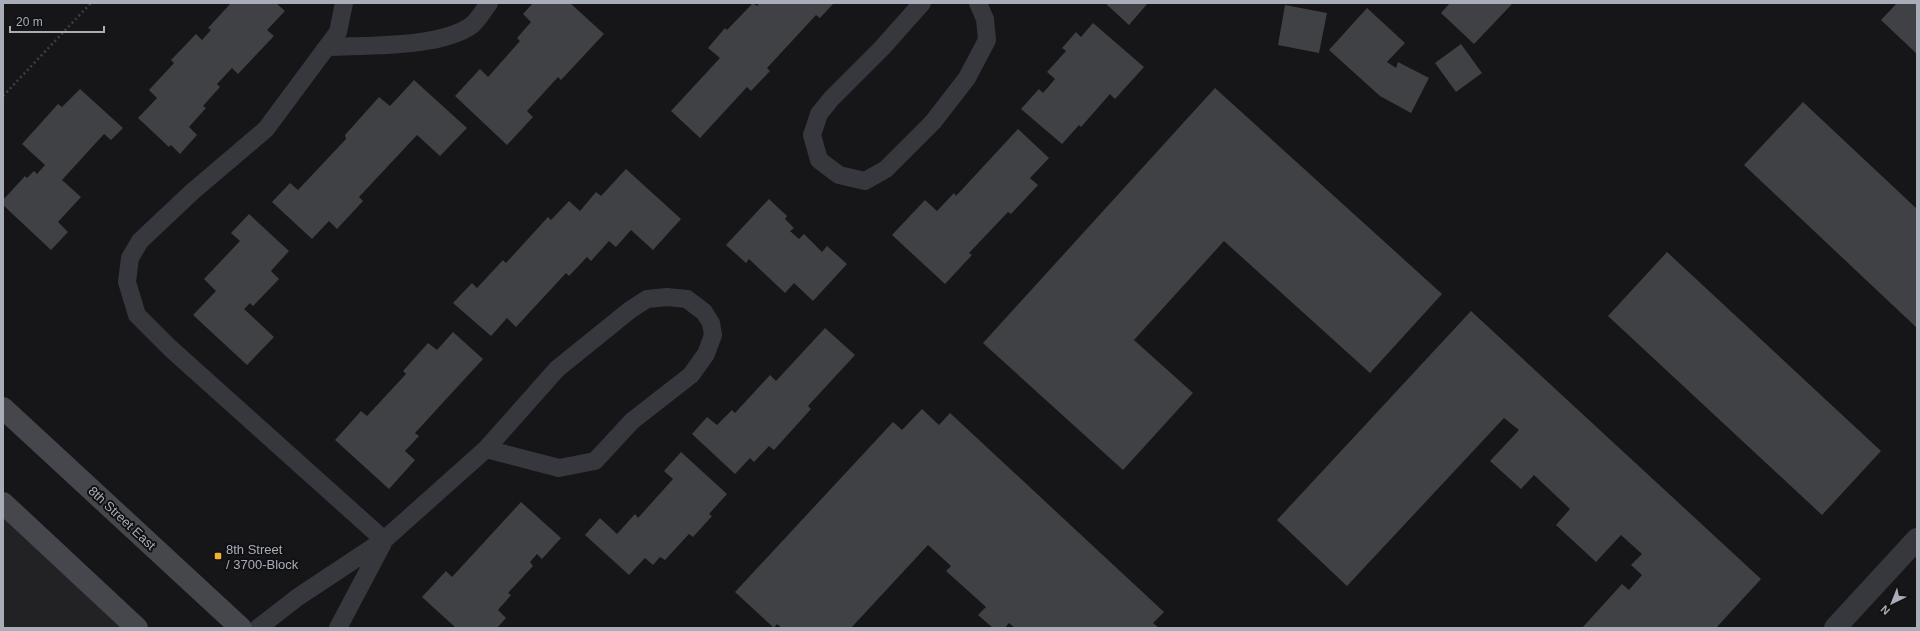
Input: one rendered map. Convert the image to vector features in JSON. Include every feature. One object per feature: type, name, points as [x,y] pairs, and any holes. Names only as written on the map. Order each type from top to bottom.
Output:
[{"type":"main road","name":"8th Street East","points":[[3,408],[241,628]]},
{"type":"main road","points":[[3,503],[137,628]]},
{"type":"street","points":[[1836,627],[1917,539]]},
{"type":"lane","points":[[344,3],[338,32],[266,129],[192,192],[140,241],[130,258],[127,282],[137,315],[170,348],[384,540]]},
{"type":"lane","points":[[328,47],[434,41],[454,34],[472,24],[489,3]]},
{"type":"lane","points":[[922,3],[882,48],[831,99],[819,114],[812,135],[819,160],[839,175],[865,181],[886,169],[933,122],[967,78],[987,40],[985,19],[978,3]]},
{"type":"lane","points":[[258,628],[298,597],[384,540],[486,449],[557,369],[630,310],[647,299],[667,297],[687,299],[704,312],[711,323],[713,335],[706,354],[691,375],[632,421],[595,461],[559,468],[486,449]]},
{"type":"lane","points":[[338,628],[384,540]]},
{"type":"path","points":[[3,96],[91,3]]},
{"type":"shaded area","points":[[3,503],[137,628],[3,628]]},
{"type":"building","points":[[231,3],[276,3],[285,11],[267,30],[274,36],[238,74],[232,68],[217,84],[220,87],[203,106],[206,108],[189,127],[197,135],[180,154],[171,145],[169,147],[138,118],[157,98],[149,90],[174,63],[171,60],[196,34],[202,40],[211,30],[208,28]]},
{"type":"building","points":[[533,3],[570,3],[604,34],[561,80],[558,77],[527,111],[533,117],[507,145],[455,96],[480,69],[488,77],[520,41],[517,38],[531,22],[523,14]]},
{"type":"building","points":[[753,3],[757,6],[759,3],[834,3],[820,18],[816,15],[767,68],[770,71],[751,91],[747,87],[700,138],[671,111],[720,58],[708,48],[725,28],[727,30]]},
{"type":"building","points":[[1105,3],[1148,3],[1129,25]]},
{"type":"building","points":[[1450,3],[1513,3],[1474,44],[1441,13]]},
{"type":"building","points":[[1897,3],[1917,3],[1917,54],[1881,20]]},
{"type":"building","points":[[1285,5],[1327,13],[1319,53],[1278,45]]},
{"type":"building","points":[[1367,8],[1405,43],[1387,62],[1396,68],[1398,62],[1429,78],[1411,113],[1380,96],[1329,50]]},
{"type":"building","points":[[1093,23],[1144,67],[1115,99],[1110,94],[1081,127],[1079,125],[1062,144],[1021,109],[1039,89],[1043,93],[1055,79],[1047,72],[1066,51],[1062,48],[1076,32],[1081,37]]},
{"type":"building","points":[[1461,44],[1482,73],[1456,92],[1435,63]]},
{"type":"building","points":[[414,80],[467,128],[440,156],[417,135],[359,197],[363,201],[337,229],[329,221],[312,239],[272,202],[290,183],[298,190],[346,139],[345,135],[379,97],[390,106]]},
{"type":"building","points":[[1215,88],[1442,294],[1370,373],[1224,241],[1134,340],[1193,393],[1123,470],[983,343]]},
{"type":"building","points":[[80,89],[123,128],[111,140],[104,134],[62,180],[81,197],[58,222],[68,232],[51,250],[3,205],[3,200],[25,176],[27,178],[34,171],[37,174],[45,165],[22,144],[58,104],[62,107]]},
{"type":"building","points":[[1803,102],[1917,209],[1917,328],[1744,165]]},
{"type":"building","points":[[1018,129],[1049,158],[1030,178],[1038,185],[1011,214],[1008,212],[969,253],[972,255],[945,284],[892,235],[925,200],[937,211],[954,193],[956,196]]},
{"type":"building","points":[[626,169],[681,219],[653,250],[631,230],[616,247],[609,241],[591,261],[587,257],[569,276],[566,273],[516,327],[507,318],[491,336],[453,303],[472,283],[477,288],[503,260],[506,263],[548,217],[551,220],[569,201],[580,211],[596,192],[601,196]]},
{"type":"building","points":[[769,199],[787,216],[785,219],[794,228],[790,231],[799,239],[804,234],[822,252],[827,246],[847,264],[813,301],[794,283],[785,293],[749,259],[746,263],[726,245]]},
{"type":"building","points":[[249,214],[289,251],[271,271],[279,279],[253,306],[250,303],[244,309],[274,337],[247,365],[193,315],[216,291],[204,279],[240,241],[231,233]]},
{"type":"building","points":[[1667,252],[1881,451],[1822,515],[1608,316]]},
{"type":"building","points":[[1471,311],[1761,579],[1716,628],[1582,628],[1622,584],[1629,590],[1642,575],[1631,565],[1642,554],[1621,535],[1596,562],[1556,525],[1570,509],[1534,475],[1521,489],[1490,461],[1519,430],[1504,418],[1347,586],[1277,520]]},
{"type":"building","points":[[825,328],[855,355],[808,406],[811,409],[774,450],[769,446],[754,462],[750,458],[735,474],[692,434],[707,417],[717,425],[732,410],[735,413],[770,375],[776,381]]},
{"type":"building","points":[[453,332],[483,359],[415,433],[419,436],[405,451],[415,460],[389,489],[335,440],[361,411],[367,416],[406,374],[403,371],[428,343],[437,350]]},
{"type":"building","points":[[922,409],[939,425],[950,413],[1164,612],[1153,623],[1159,628],[1015,628],[1009,623],[1005,628],[993,628],[978,615],[986,607],[946,571],[951,566],[928,545],[851,628],[782,628],[777,624],[774,628],[735,592],[893,422],[902,430]]},
{"type":"building","points":[[681,452],[727,494],[709,514],[712,516],[693,537],[689,534],[665,560],[660,557],[653,565],[645,558],[629,575],[585,535],[600,518],[617,534],[635,514],[638,518],[673,479],[664,471]]},
{"type":"building","points":[[521,502],[561,538],[542,559],[537,554],[530,562],[533,566],[508,593],[511,595],[498,610],[506,618],[497,628],[456,628],[422,597],[446,571],[452,577]]},
{"type":"place","name":"8th Street / 3700-Block","points":[[218,556]]}]
